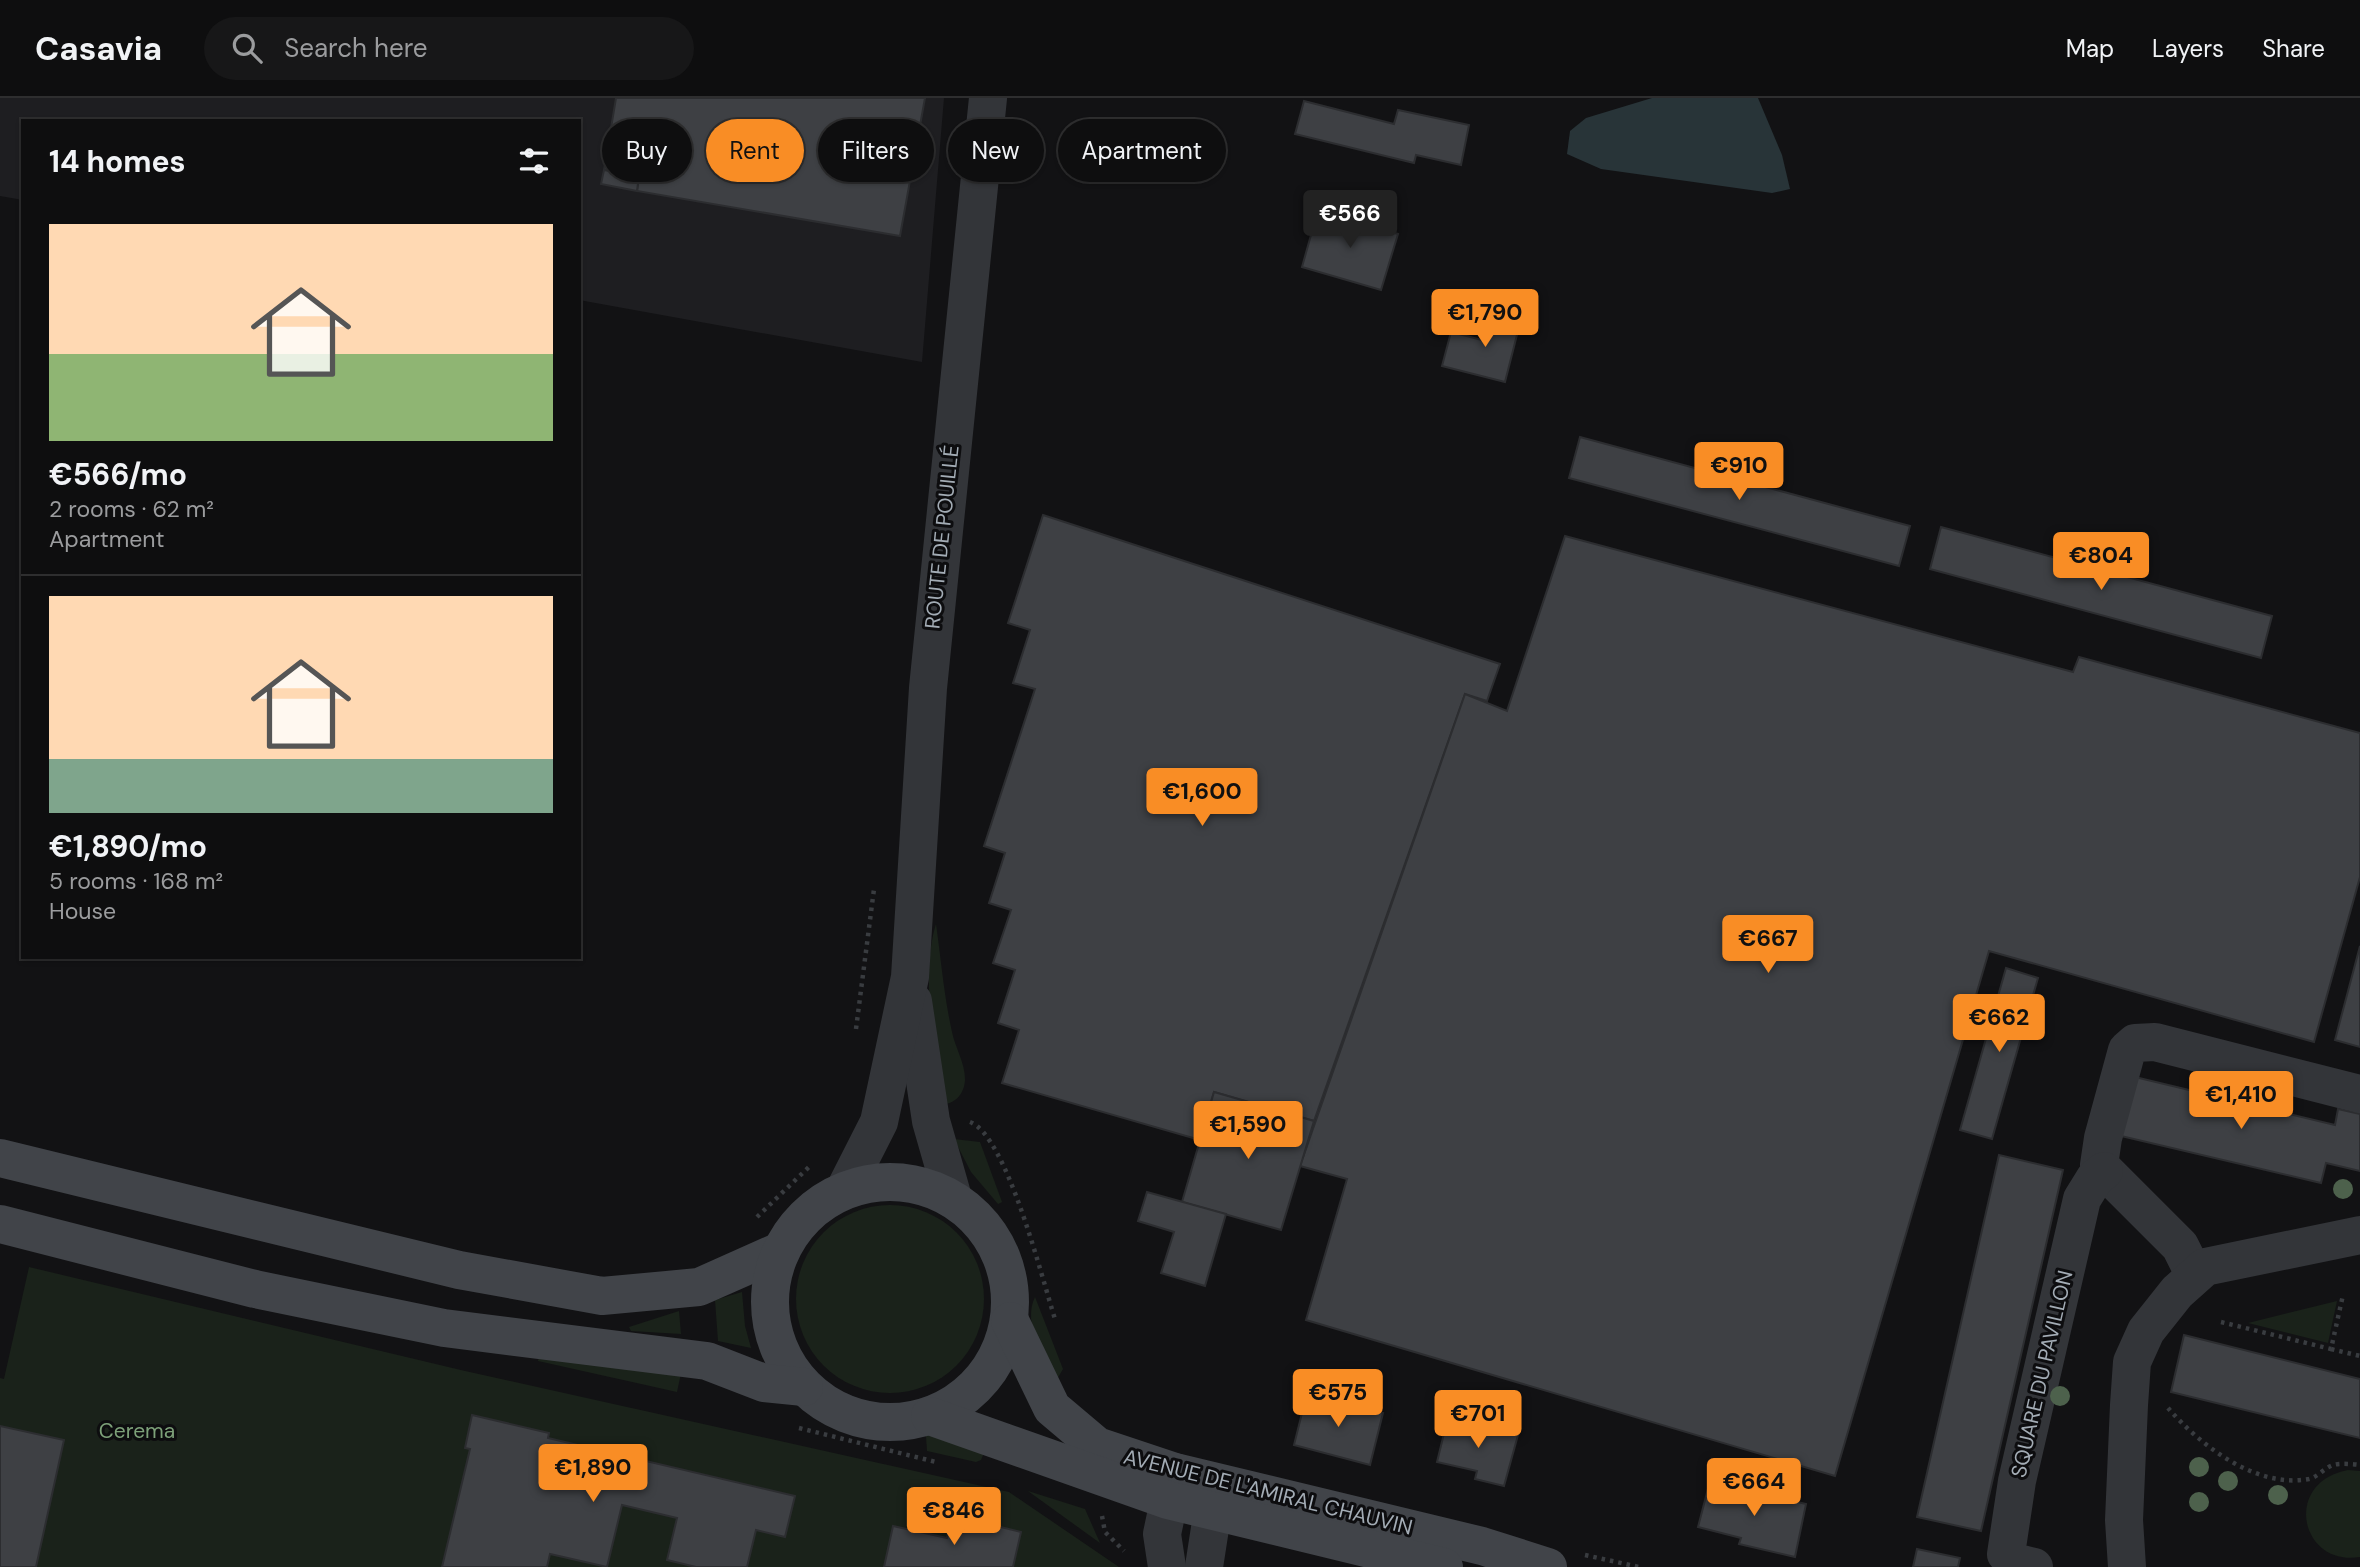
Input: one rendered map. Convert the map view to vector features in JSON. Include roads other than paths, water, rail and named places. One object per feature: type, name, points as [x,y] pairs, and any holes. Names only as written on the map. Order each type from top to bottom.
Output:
[{"type":"main road","points":[[0,1158],[459,1270],[602,1296],[699,1287],[780,1251]]},
{"type":"main road","points":[[881,1181],[918,1184],[953,1198],[980,1220],[1000,1251],[1010,1285],[1010,1321],[1001,1352],[983,1380],[959,1402],[930,1416],[896,1423],[863,1420],[831,1407],[804,1387],[783,1357],[771,1323],[770,1286],[780,1251],[796,1225],[818,1204],[845,1189],[881,1181]]},
{"type":"main road","points":[[0,1224],[255,1289],[444,1328],[707,1361],[764,1382],[804,1387]]},
{"type":"main road","name":"AVENUE DE L'AMIRAL CHAUVIN","points":[[1010,1321],[1052,1408],[1061,1418],[1097,1446],[1171,1486]]},
{"type":"main road","name":"AVENUE DE L'AMIRAL CHAUVIN","points":[[930,1416],[1444,1567]]},
{"type":"main road","name":"AVENUE DE L'AMIRAL CHAUVIN","points":[[1215,1498],[1482,1546],[1548,1567]]},
{"type":"street","name":"ROUTE DE POUILLÉ","points":[[845,1189],[879,1122],[910,977],[928,688],[988,98]]},
{"type":"street","name":"ROUTE DE POUILLÉ","points":[[910,977],[931,1122],[953,1198]]},
{"type":"street","points":[[2194,1274],[2180,1246],[2104,1171],[2098,1159],[2127,1051],[2145,1040],[2360,1094]]},
{"type":"street","name":"SQUARE DU PAVILLON","points":[[2034,1567],[2014,1562],[2006,1554],[2017,1481],[2082,1199],[2095,1178],[2104,1171]]},
{"type":"street","points":[[2127,1567],[2123,1520],[2132,1362],[2146,1331],[2194,1274],[2216,1263],[2360,1235]]},
{"type":"street","points":[[1167,1567],[1162,1534],[1171,1486]]},
{"type":"street","points":[[1204,1567],[1215,1498]]},
{"type":"park label","name":"Cerema","points":[[137,1431]]}]
